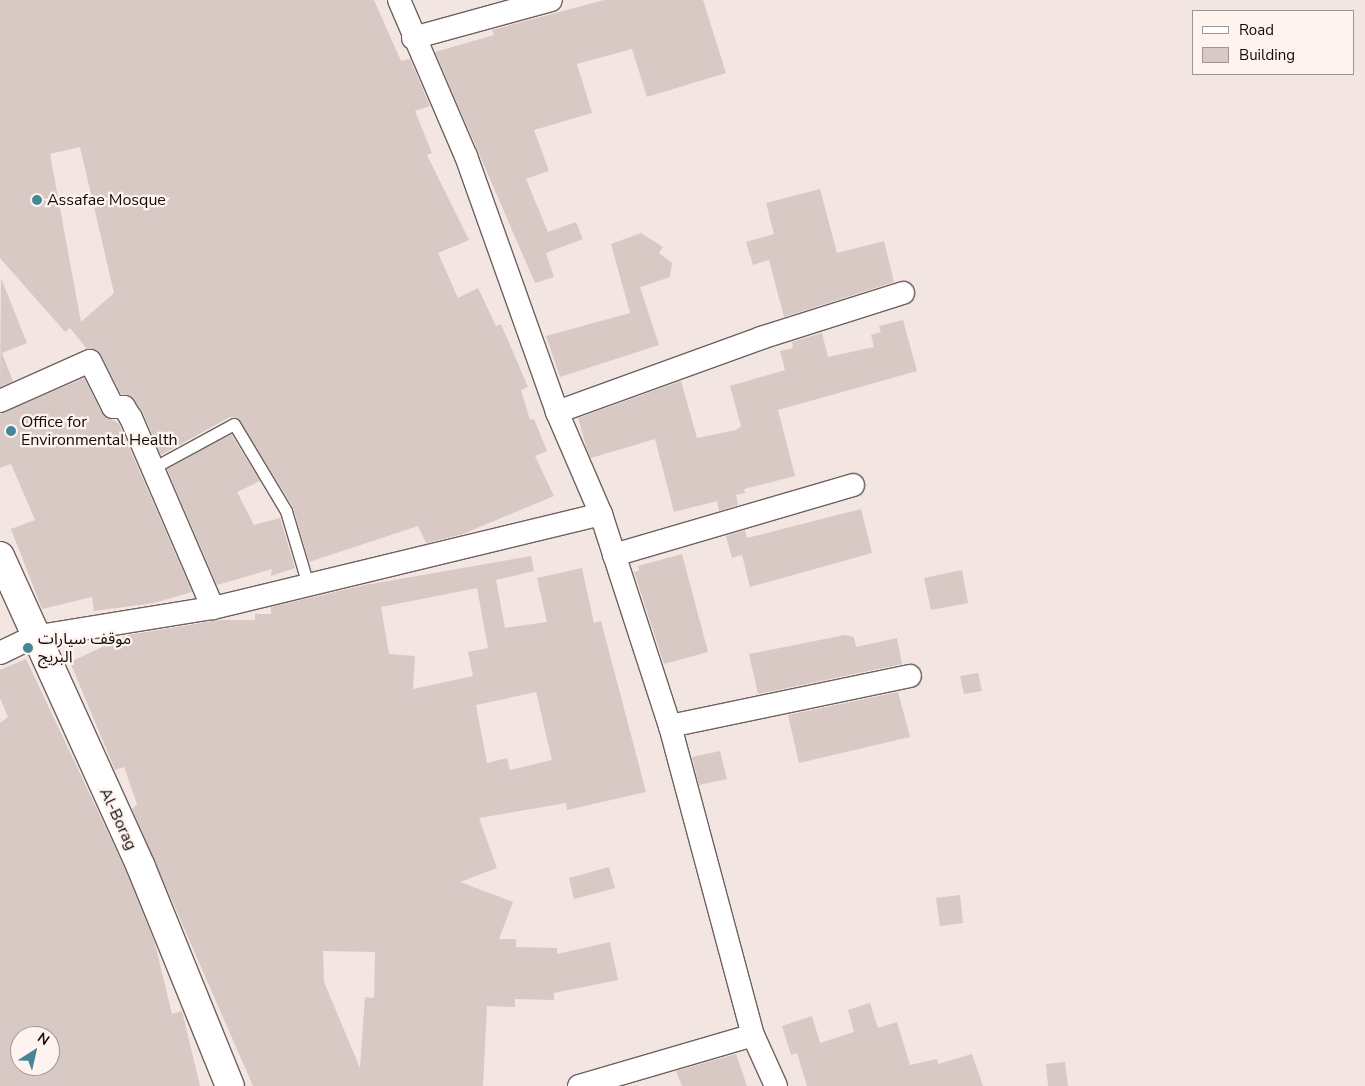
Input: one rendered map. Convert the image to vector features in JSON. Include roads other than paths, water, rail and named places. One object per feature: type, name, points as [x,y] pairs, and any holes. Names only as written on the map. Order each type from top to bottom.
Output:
[{"type":"street","points":[[399,0],[413,38],[475,178],[557,412],[601,514],[670,726],[753,1035],[776,1086]]},
{"type":"street","points":[[413,38],[551,0]]},
{"type":"street","points":[[557,412],[760,338],[903,293]]},
{"type":"street","points":[[0,401],[90,361],[113,407],[124,407],[131,418],[151,470],[213,608]]},
{"type":"street","points":[[614,555],[853,485]]},
{"type":"street","points":[[0,653],[34,637],[213,608],[601,514]]},
{"type":"street","name":"Al-Borag","points":[[0,556],[34,637],[141,867],[230,1086]]},
{"type":"street","points":[[670,726],[910,676]]},
{"type":"street","points":[[579,1086],[753,1035]]},
{"type":"lane","points":[[151,470],[234,424],[286,511],[308,585]]},
{"type":"place","name":"Assafae Mosque","points":[[37,200]]},
{"type":"place","name":"Office for Environmental Health","points":[[11,431]]},
{"type":"place","name":"موقف سيارات البريج","points":[[28,648]]}]
